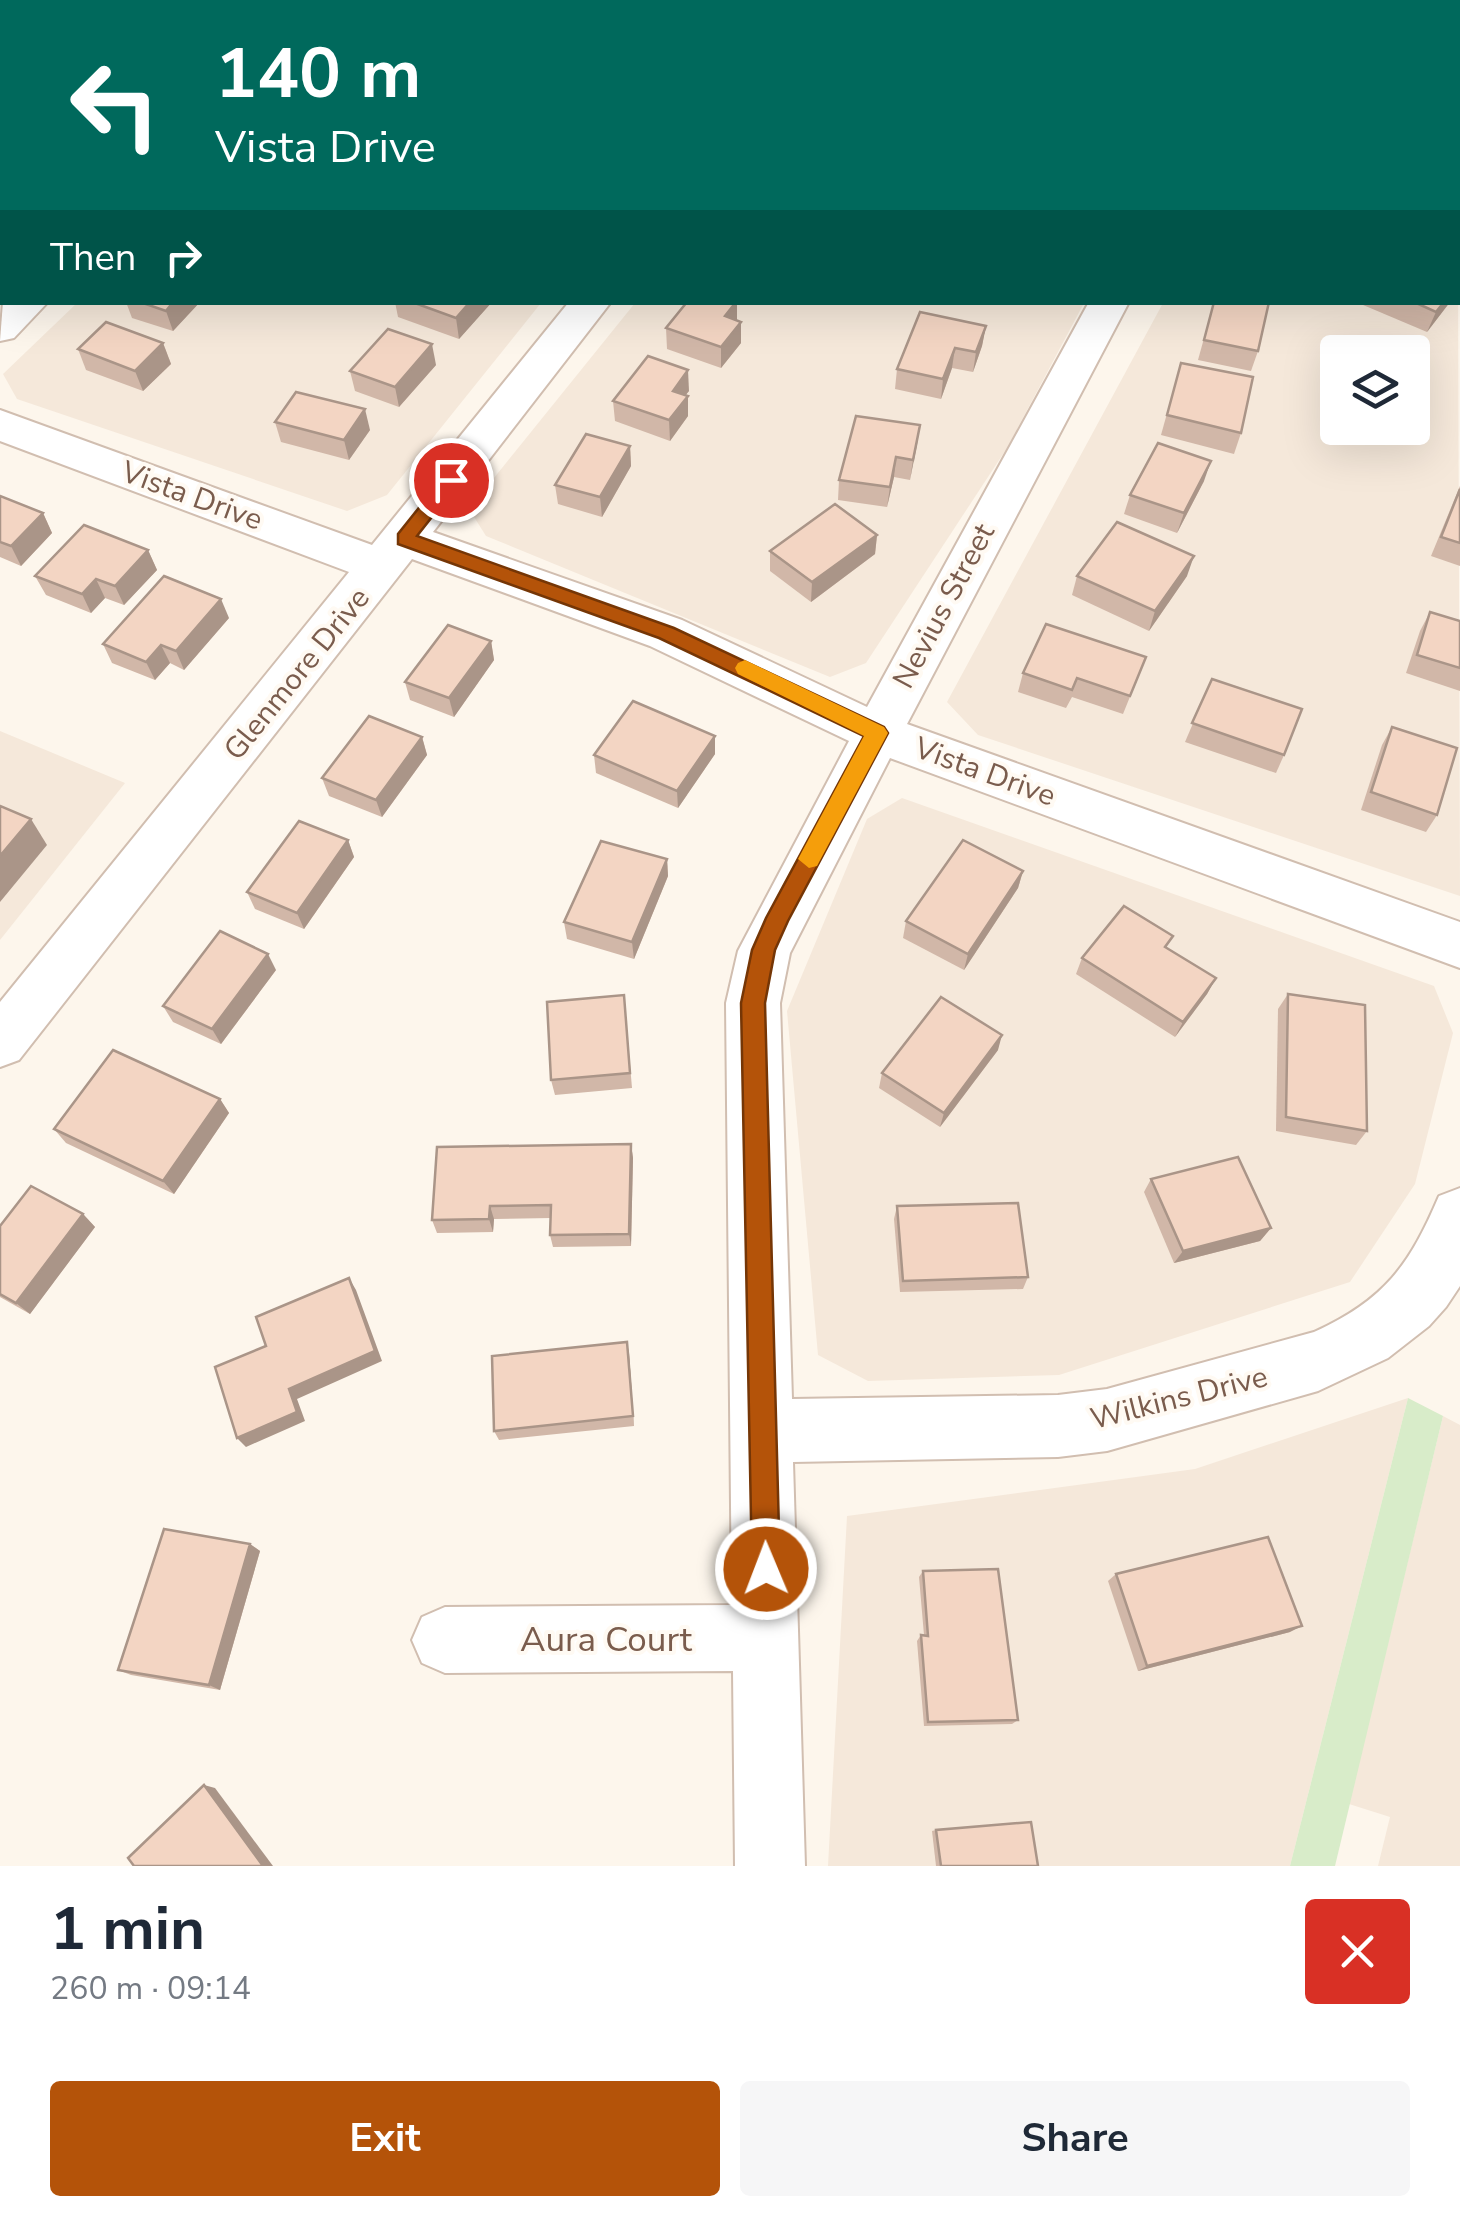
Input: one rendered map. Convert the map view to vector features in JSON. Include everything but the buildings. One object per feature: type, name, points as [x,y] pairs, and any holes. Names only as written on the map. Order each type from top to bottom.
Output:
[{"type":"street","points":[[0,328],[25,305]]},
{"type":"street","name":"Glenmore Drive","points":[[0,1043],[589,305]]},
{"type":"street","name":"Nevius Street","points":[[770,1866],[753,1003],[764,950],[1107,305]]},
{"type":"street","name":"Vista Drive","points":[[0,425],[394,553],[666,633],[877,733],[1460,944]]},
{"type":"street","name":"Wilkins Drive","points":[[764,1431],[1090,1422],[1177,1404],[1300,1366],[1351,1348],[1388,1324],[1435,1277],[1451,1250],[1460,1215]]},
{"type":"street","name":"Aura Court","points":[[445,1640],[766,1638]]},
{"type":"shaded area","points":[[75,305],[539,305],[387,495],[347,511],[17,399],[3,374]]},
{"type":"shaded area","points":[[633,305],[1083,305],[1007,448],[866,663],[830,677],[486,536],[469,509]]},
{"type":"shaded area","points":[[1162,305],[1458,305],[1460,896],[978,735],[947,702]]},
{"type":"shaded area","points":[[0,731],[125,783],[0,940]]},
{"type":"shaded area","points":[[902,798],[1434,986],[1453,1033],[1415,1184],[1350,1282],[1059,1375],[868,1381],[818,1355],[787,1011],[867,819]]},
{"type":"shaded area","points":[[1408,1398],[1290,1866],[828,1866],[847,1516],[1195,1469]]},
{"type":"shaded area","points":[[1443,1416],[1460,1425],[1460,1866],[1378,1866],[1390,1817],[1349,1804]]},
{"type":"green space","points":[[1408,1398],[1443,1416],[1335,1866],[1290,1866]]},
{"type":"slow traffic","points":[[745,668],[877,733],[809,859]]},
{"type":"route","points":[[451,480],[404,539],[666,633],[877,733],[778,918],[764,950],[753,1003],[766,1569]]}]
